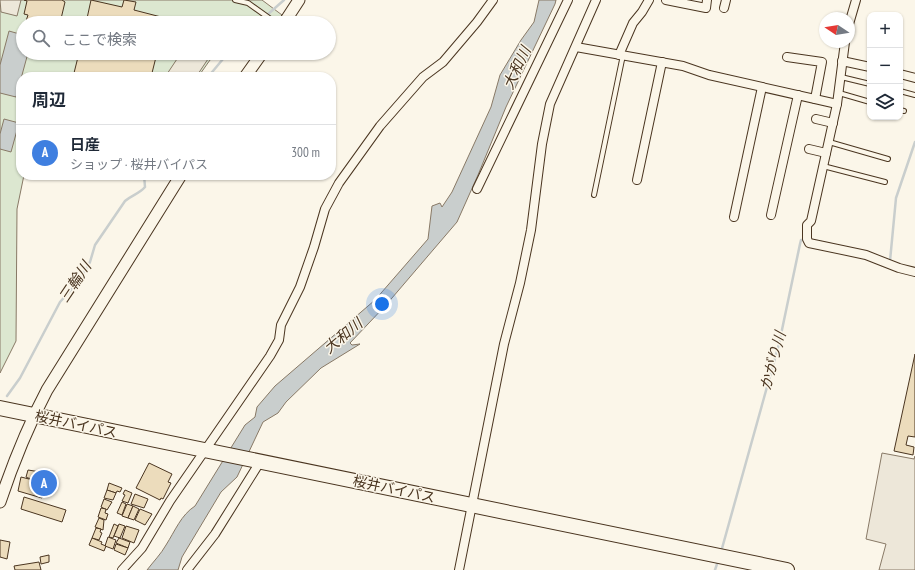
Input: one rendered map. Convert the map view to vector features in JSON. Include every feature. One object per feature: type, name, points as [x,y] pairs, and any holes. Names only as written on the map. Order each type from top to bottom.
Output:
[{"type":"highway","name":"桜井バイパス","points":[[0,408],[787,570]]},
{"type":"street","points":[[284,16],[299,0]]},
{"type":"street","points":[[122,570],[142,548],[170,501],[211,451],[279,340],[281,325],[300,287],[325,209],[339,183],[380,126],[423,77],[443,62],[477,22],[493,0]]},
{"type":"street","points":[[476,189],[568,0]]},
{"type":"street","points":[[458,570],[504,344],[529,237],[542,144],[550,104],[596,0]]},
{"type":"street","points":[[621,55],[633,23],[649,0]]},
{"type":"street","points":[[666,0],[706,8],[707,0]]},
{"type":"street","points":[[852,12],[856,0]]},
{"type":"street","points":[[576,47],[662,62],[837,104]]},
{"type":"street","points":[[844,48],[837,104],[810,221],[807,225],[807,239],[809,242],[866,255],[899,268],[915,272]]},
{"type":"street","points":[[787,57],[822,62],[815,99]]},
{"type":"street","points":[[249,72],[257,60]]},
{"type":"street","points":[[842,61],[867,66]]},
{"type":"street","points":[[637,180],[662,62]]},
{"type":"street","points":[[903,75],[915,78]]},
{"type":"street","points":[[734,217],[762,87]]},
{"type":"street","points":[[771,215],[798,95]]},
{"type":"street","points":[[816,119],[833,123]]},
{"type":"street","points":[[809,149],[826,154]]},
{"type":"street","points":[[0,502],[4,477],[33,415],[51,383],[178,180]]},
{"type":"street","points":[[187,570],[216,534],[254,460]]},
{"type":"lane","points":[[235,0],[248,3],[267,16]]},
{"type":"lane","points":[[594,195],[621,55]]},
{"type":"lane","points":[[841,77],[867,83]]},
{"type":"lane","points":[[903,92],[915,95]]},
{"type":"lane","points":[[839,93],[867,101]]},
{"type":"lane","points":[[829,142],[888,159]]},
{"type":"lane","points":[[823,166],[885,182]]},
{"type":"green space","points":[[0,0],[262,0],[282,15],[281,16],[16,16],[16,60],[210,60],[202,72],[16,72],[16,180],[23,180],[17,209],[16,341],[0,373]]},
{"type":"shaded area","points":[[0,0],[21,0],[17,16],[1,12]]},
{"type":"shaded area","points":[[176,60],[207,60],[199,72],[168,72]]},
{"type":"shaded area","points":[[882,453],[914,459],[915,456],[915,570],[879,570],[886,544],[866,539]]},
{"type":"water","name":"大和川","points":[[539,0],[556,0],[506,107],[457,222],[386,305],[350,343],[352,345],[360,344],[321,368],[286,402],[278,413],[263,422],[237,477],[221,492],[182,557],[178,570],[147,570],[164,548],[182,519],[195,506],[245,425],[255,417],[257,407],[275,386],[375,300],[428,239],[432,206],[440,203],[442,207],[452,192],[491,107],[500,75],[521,40],[534,22]]},
{"type":"water","points":[[9,31],[16,33],[16,60],[26,60],[23,72],[16,72],[16,97],[0,93],[0,65]]},
{"type":"water","points":[[4,119],[16,122],[16,134],[11,152],[0,149],[0,134]]},
{"type":"building","points":[[24,0],[62,0],[65,2],[62,16],[28,16],[24,14],[27,1]]},
{"type":"building","points":[[91,0],[122,7],[124,0],[136,2],[134,10],[157,16],[88,16]]},
{"type":"building","points":[[77,60],[155,60],[152,72],[74,72]]},
{"type":"building","points":[[915,354],[915,437],[908,436],[906,445],[914,447],[913,455],[894,451]]},
{"type":"building","points":[[149,463],[172,474],[168,482],[171,483],[163,499],[161,498],[160,500],[136,488]]},
{"type":"building","points":[[28,470],[47,473],[45,482],[26,477]]},
{"type":"building","points":[[21,477],[45,483],[42,498],[18,491]]},
{"type":"building","points":[[109,483],[122,488],[120,492],[117,491],[116,493],[107,490]]},
{"type":"building","points":[[107,490],[116,493],[113,500],[104,498]]},
{"type":"building","points":[[125,490],[132,493],[128,503],[122,501],[125,495],[123,494]]},
{"type":"building","points":[[135,494],[148,499],[144,508],[131,504]]},
{"type":"building","points":[[24,497],[66,510],[62,522],[21,509]]},
{"type":"building","points":[[104,499],[112,502],[107,510],[101,507]]},
{"type":"building","points":[[122,502],[126,504],[122,515],[117,513]]},
{"type":"building","points":[[127,504],[133,506],[128,518],[122,516]]},
{"type":"building","points":[[133,506],[139,509],[134,520],[128,518]]},
{"type":"building","points":[[101,508],[106,509],[105,513],[108,514],[106,520],[98,517]]},
{"type":"building","points":[[140,509],[152,514],[145,525],[135,520]]},
{"type":"building","points":[[99,518],[104,520],[103,530],[95,527]]},
{"type":"building","points":[[114,524],[118,526],[113,538],[109,537]]},
{"type":"building","points":[[119,524],[125,526],[120,538],[114,536]]},
{"type":"building","points":[[126,526],[139,530],[134,543],[122,538]]},
{"type":"building","points":[[96,528],[101,529],[100,532],[102,533],[99,540],[92,538]]},
{"type":"building","points":[[108,537],[116,540],[113,549],[105,546]]},
{"type":"building","points":[[92,538],[102,542],[101,544],[106,546],[104,551],[89,545]]},
{"type":"building","points":[[119,538],[130,542],[128,548],[116,543]]},
{"type":"building","points":[[0,540],[10,542],[7,559],[0,557]]},
{"type":"building","points":[[116,544],[128,548],[125,555],[114,550]]},
{"type":"building","points":[[49,555],[49,562],[41,564],[40,557]]},
{"type":"building","points":[[39,562],[41,570],[15,570],[14,566]]},
{"type":"waterway","name":"三輪川","points":[[266,16],[284,0]]},
{"type":"waterway","name":"三輪川","points":[[212,72],[222,60]]},
{"type":"waterway","points":[[890,261],[896,198],[915,142]]},
{"type":"waterway","name":"三輪川","points":[[7,396],[20,378],[60,302],[78,282],[90,262],[95,245],[125,201],[145,187],[144,180]]},
{"type":"waterway","name":"かがり川","points":[[721,552],[779,344],[801,240],[805,240]]},
{"type":"waterway","name":"かがり川","points":[[812,240],[831,244]]},
{"type":"waterway","name":"かがり川","points":[[715,570],[718,561]]},
{"type":"place","name":"日産","points":[[44,483]]}]
